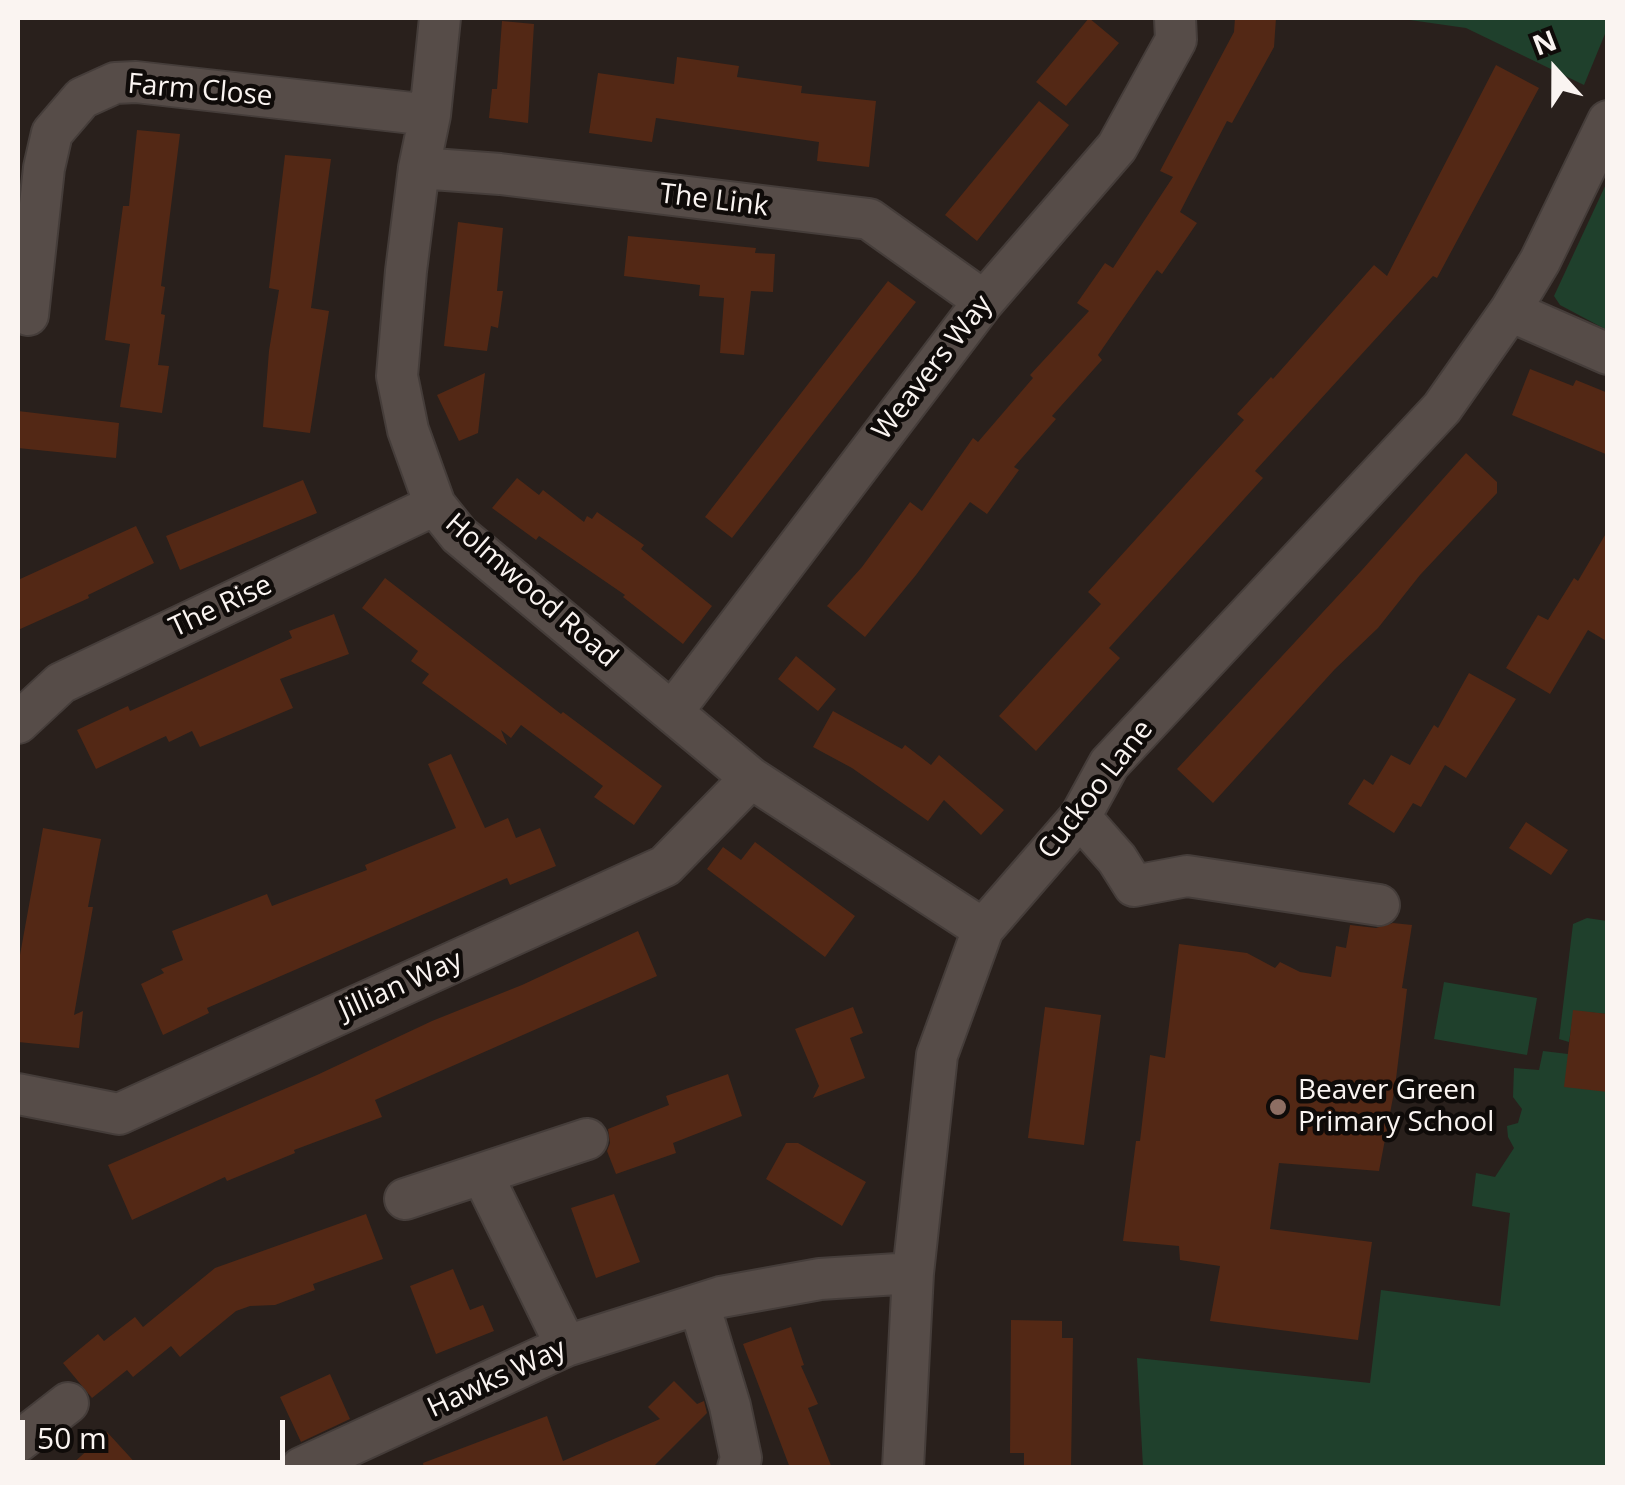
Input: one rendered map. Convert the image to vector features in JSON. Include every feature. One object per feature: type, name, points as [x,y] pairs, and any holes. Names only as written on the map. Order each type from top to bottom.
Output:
[{"type":"street","name":"Holmwood Road","points":[[440,18],[397,376],[408,430],[434,505],[460,536],[751,778],[982,929]]},
{"type":"street","name":"Weavers Way","points":[[673,711],[984,301],[1117,148],[1176,40],[1176,18]]},
{"type":"street","name":"Farm Close","points":[[35,315],[44,168],[52,132],[82,98],[114,83],[136,82],[430,116]]},
{"type":"street","name":"Cuckoo Lane","points":[[903,1468],[912,1273],[937,1055],[982,929],[1080,817],[1109,764],[1442,408],[1540,261],[1608,121]]},
{"type":"street","name":"The Link","points":[[419,168],[500,174],[869,219],[984,301]]},
{"type":"street","points":[[1510,311],[1608,354]]},
{"type":"street","name":"The Rise","points":[[18,723],[61,683],[434,505]]},
{"type":"street","name":"Jillian Way","points":[[18,1094],[119,1114],[666,866],[751,778]]},
{"type":"street","points":[[1080,817],[1117,859],[1134,886],[1187,876],[1379,904]]},
{"type":"street","points":[[405,1199],[587,1139]]},
{"type":"street","points":[[482,1174],[566,1346]]},
{"type":"street","name":"Hawks Way","points":[[301,1468],[566,1346],[721,1297],[820,1278],[912,1273]]},
{"type":"street","points":[[699,1304],[730,1406],[741,1458],[738,1468]]},
{"type":"street","points":[[18,1442],[68,1403]]},
{"type":"green space","points":[[1396,18],[1607,18],[1607,29],[1584,85],[1466,28]]},
{"type":"green space","points":[[1607,182],[1608,330],[1560,305],[1554,296]]},
{"type":"green space","points":[[1587,918],[1607,921],[1607,1014],[1574,1011],[1569,1042],[1559,1039],[1573,924]]},
{"type":"green space","points":[[1444,982],[1537,998],[1527,1055],[1434,1039]]},
{"type":"green space","points":[[1543,1051],[1568,1054],[1607,1087],[1607,1467],[1143,1467],[1137,1358],[1370,1383],[1381,1290],[1500,1306],[1510,1213],[1472,1206],[1476,1173],[1495,1177],[1514,1148],[1507,1126],[1518,1123],[1522,1109],[1513,1097],[1514,1068],[1539,1070]]},
{"type":"building","points":[[1089,18],[1119,43],[1066,106],[1036,82]]},
{"type":"building","points":[[1235,18],[1276,18],[1274,47],[1232,123],[1227,121],[1180,212],[1197,223],[1162,274],[1157,270],[1098,355],[1102,360],[1052,416],[1056,419],[1014,467],[1019,470],[987,514],[970,502],[865,637],[827,606],[862,567],[910,502],[922,511],[973,438],[978,442],[1033,378],[1030,375],[1089,311],[1077,303],[1105,263],[1113,268],[1173,177],[1160,171],[1234,32]]},
{"type":"building","points":[[502,21],[534,24],[528,123],[489,118],[492,89],[497,89]]},
{"type":"building","points":[[677,57],[739,66],[737,77],[802,86],[801,93],[876,101],[869,167],[817,161],[819,142],[656,118],[652,142],[589,133],[598,73],[674,84]]},
{"type":"building","points":[[1496,65],[1539,88],[1437,278],[1433,276],[1255,471],[1263,478],[1109,648],[1120,658],[1036,751],[999,716],[1101,604],[1088,592],[1244,420],[1237,414],[1374,265],[1387,276]]},
{"type":"building","points":[[1039,101],[1069,125],[977,241],[945,215]]},
{"type":"building","points":[[137,130],[180,134],[161,286],[165,287],[161,314],[165,315],[158,365],[169,366],[162,413],[120,407],[130,344],[105,340],[123,206],[129,206]]},
{"type":"building","points":[[285,155],[331,159],[311,308],[329,311],[310,433],[263,427],[279,290],[269,288]]},
{"type":"building","points":[[458,222],[503,228],[497,291],[503,291],[498,328],[491,326],[487,351],[444,346]]},
{"type":"building","points":[[628,236],[756,248],[755,253],[775,254],[773,292],[751,291],[744,355],[720,353],[724,298],[699,296],[700,285],[624,276]]},
{"type":"building","points":[[888,281],[916,302],[732,538],[705,517]]},
{"type":"building","points":[[1530,369],[1573,386],[1576,380],[1608,393],[1608,455],[1512,415]]},
{"type":"building","points":[[485,373],[478,433],[459,441],[437,395]]},
{"type":"building","points":[[18,411],[119,423],[116,458],[18,448]]},
{"type":"building","points":[[1466,453],[1497,482],[1497,493],[1420,575],[1378,628],[1335,669],[1213,803],[1177,769]]},
{"type":"building","points":[[517,478],[539,495],[543,490],[584,522],[597,512],[644,545],[641,549],[712,606],[683,644],[625,595],[492,508]]},
{"type":"building","points":[[303,480],[317,513],[180,570],[166,536]]},
{"type":"building","points":[[136,526],[154,563],[18,630],[18,580]]},
{"type":"building","points":[[1608,530],[1608,642],[1588,630],[1550,694],[1506,668],[1538,615],[1548,620],[1574,578],[1578,581]]},
{"type":"building","points":[[385,578],[561,714],[662,786],[634,825],[594,797],[603,786],[521,725],[511,738],[501,730],[507,745],[422,683],[429,674],[411,661],[418,651],[362,608]]},
{"type":"building","points":[[334,614],[349,654],[280,679],[293,708],[200,747],[192,731],[169,742],[166,736],[96,769],[77,730],[128,706],[130,711],[292,638],[289,631]]},
{"type":"building","points":[[796,656],[836,689],[818,711],[778,679]]},
{"type":"building","points":[[1469,673],[1516,699],[1466,778],[1445,765],[1421,807],[1413,803],[1394,833],[1348,804],[1364,779],[1373,785],[1391,755],[1410,765],[1434,725],[1438,728]]},
{"type":"building","points":[[833,711],[902,749],[905,745],[931,765],[939,755],[1004,810],[981,835],[944,800],[928,821],[852,768],[813,747]]},
{"type":"building","points":[[451,754],[485,828],[508,818],[516,838],[540,828],[556,866],[510,885],[507,878],[207,1008],[209,1013],[163,1035],[141,984],[164,973],[161,969],[183,960],[172,931],[267,894],[272,906],[367,870],[365,865],[456,828],[428,764]]},
{"type":"building","points":[[1526,822],[1568,850],[1551,875],[1509,848]]},
{"type":"building","points":[[43,828],[101,839],[74,1015],[83,1011],[79,1048],[18,1042],[18,966]]},
{"type":"building","points":[[755,842],[855,916],[825,957],[707,869],[723,847],[741,860]]},
{"type":"building","points":[[1393,923],[1412,925],[1402,988],[1407,989],[1395,1087],[1379,1171],[1279,1163],[1270,1229],[1372,1242],[1358,1340],[1210,1321],[1220,1266],[1180,1260],[1179,1246],[1123,1241],[1150,1055],[1165,1058],[1179,944],[1247,953],[1275,968],[1280,962],[1300,972],[1331,977],[1336,946],[1346,948],[1350,925],[1376,928]]},
{"type":"building","points":[[638,931],[657,976],[375,1100],[382,1117],[294,1150],[295,1153],[227,1181],[225,1177],[132,1220],[108,1165]]},
{"type":"building","points":[[853,1007],[863,1033],[850,1038],[865,1078],[813,1098],[819,1086],[795,1029]]},
{"type":"building","points":[[1045,1007],[1101,1015],[1084,1145],[1028,1138]]},
{"type":"building","points":[[1573,1010],[1608,1014],[1608,1092],[1564,1087]]},
{"type":"building","points":[[728,1074],[742,1116],[673,1143],[676,1153],[616,1174],[607,1151],[608,1129],[669,1105],[666,1096]]},
{"type":"building","points":[[786,1143],[798,1143],[866,1182],[842,1226],[766,1179]]},
{"type":"building","points":[[614,1194],[640,1262],[596,1278],[571,1208]]},
{"type":"building","points":[[366,1214],[383,1259],[313,1284],[315,1290],[275,1305],[236,1311],[180,1357],[171,1346],[133,1377],[127,1370],[92,1398],[63,1363],[98,1334],[104,1341],[135,1317],[143,1327],[215,1268]]},
{"type":"building","points":[[453,1269],[470,1310],[483,1305],[494,1331],[436,1354],[410,1286]]},
{"type":"building","points":[[1011,1320],[1062,1321],[1062,1338],[1073,1338],[1071,1468],[1024,1468],[1024,1453],[1010,1453]]},
{"type":"building","points":[[791,1327],[804,1365],[801,1366],[818,1404],[808,1408],[832,1468],[790,1468],[743,1344]]},
{"type":"building","points":[[330,1374],[350,1419],[301,1442],[280,1397]]},
{"type":"building","points":[[674,1381],[697,1404],[704,1401],[707,1413],[652,1468],[424,1468],[423,1463],[547,1416],[563,1461],[660,1419],[648,1407]]},
{"type":"building","points":[[107,1432],[140,1468],[68,1468]]},
{"type":"place","name":"Beaver Green Primary School","points":[[1278,1107]]}]
